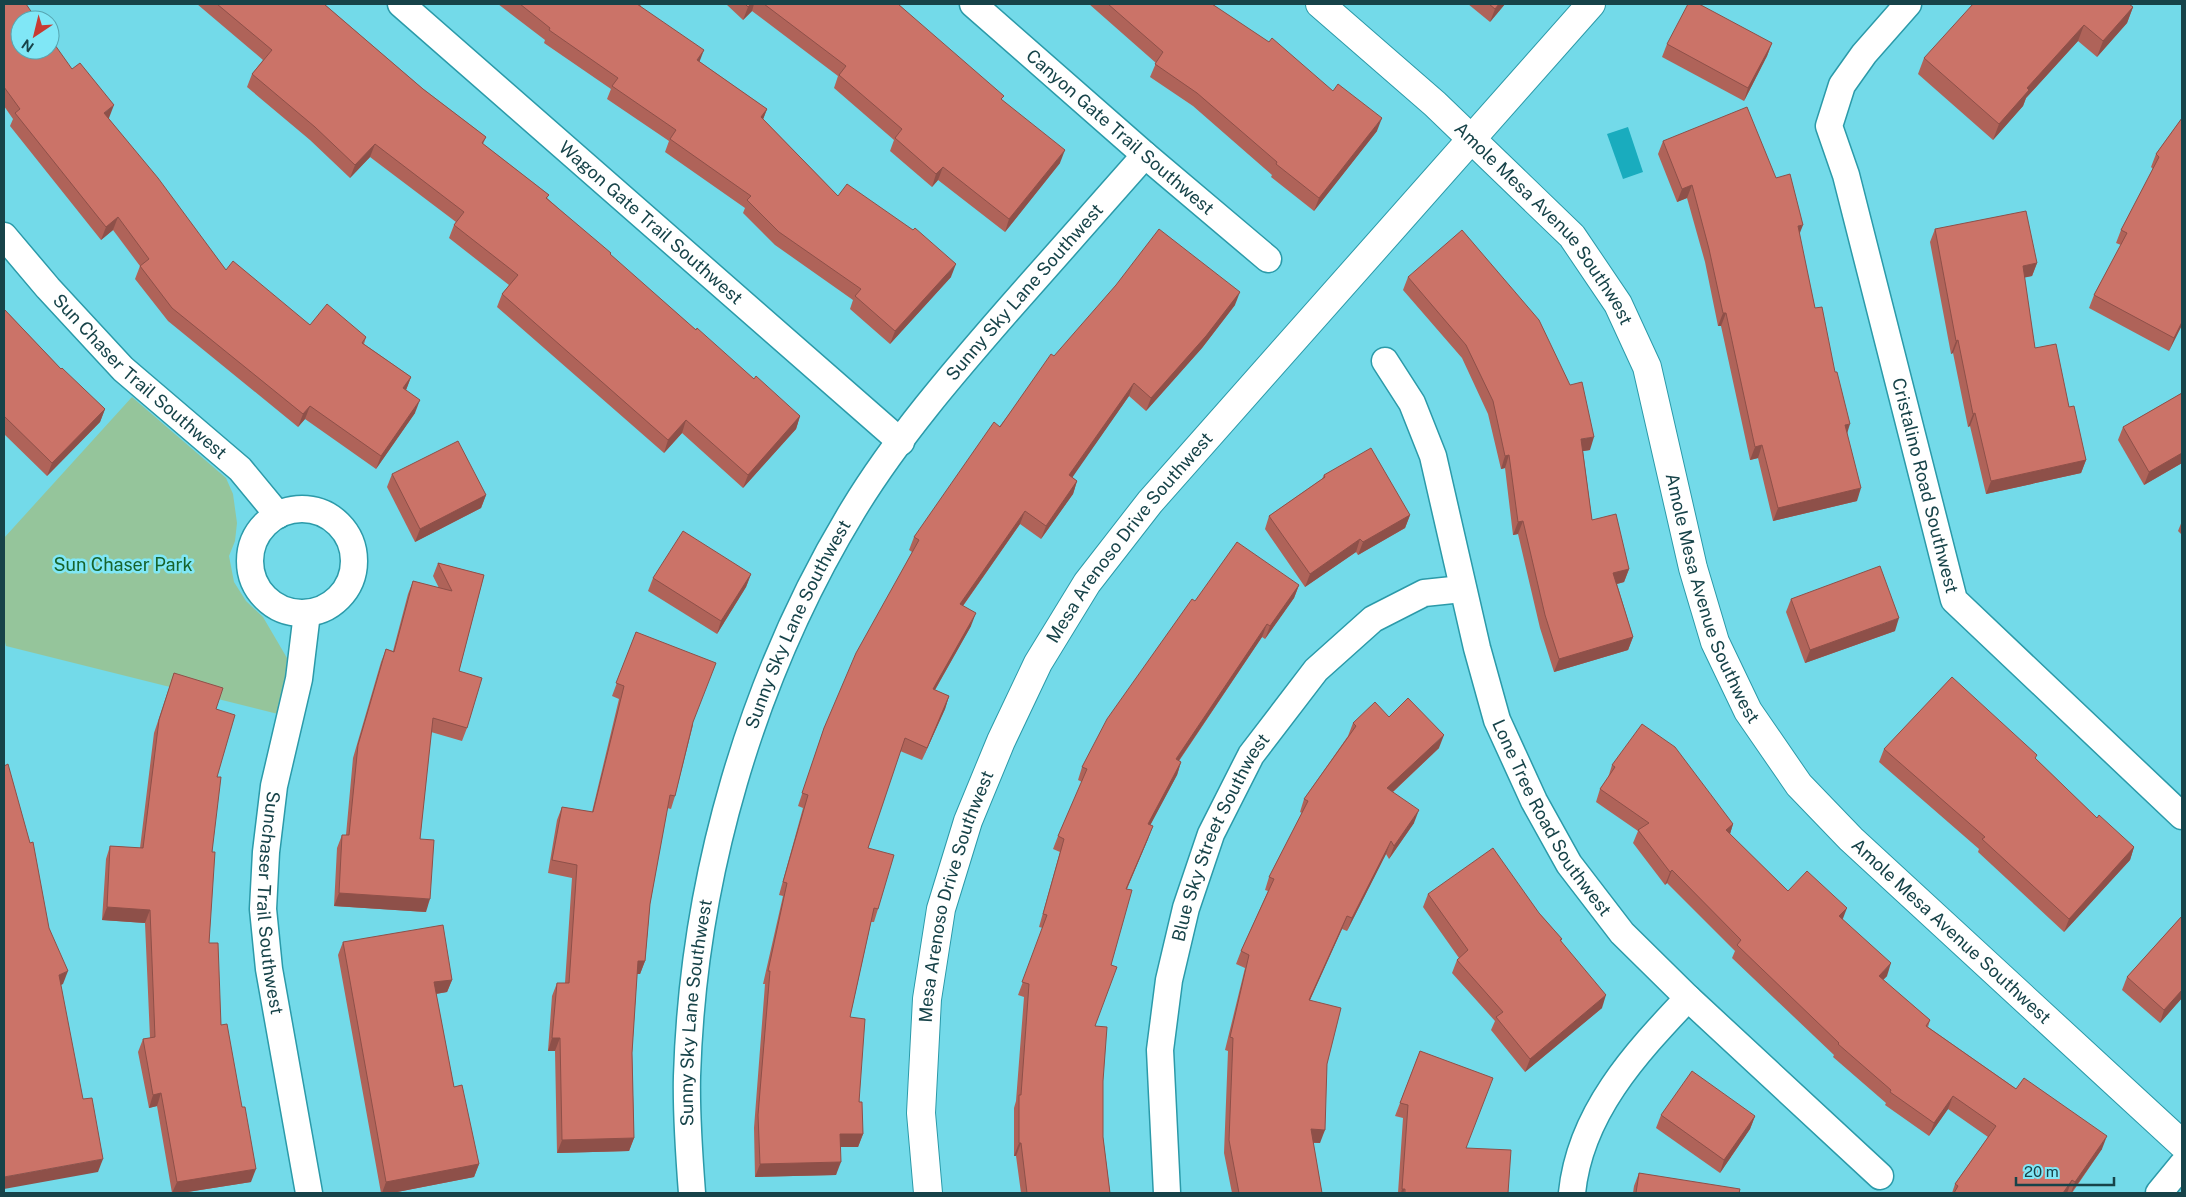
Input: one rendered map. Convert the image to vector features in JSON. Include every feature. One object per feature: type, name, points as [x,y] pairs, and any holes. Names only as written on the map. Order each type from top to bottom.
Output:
[{"type":"street","name":"Wagon Gate Trail Southwest","points":[[401,4],[901,442]]},
{"type":"street","name":"Canyon Gate Trail Southwest","points":[[973,4],[1145,155],[1268,258]]},
{"type":"street","name":"Amole Mesa Avenue Southwest","points":[[1320,4],[1472,139],[1572,236],[1618,304],[1647,367],[1693,568],[1715,642],[1748,711],[1799,784],[1851,838],[2182,1144]]},
{"type":"street","name":"Mesa Arenoso Drive Southwest","points":[[928,1193],[921,1113],[927,999],[941,909],[972,812],[1001,741],[1038,663],[1088,583],[1150,502],[1591,4]]},
{"type":"street","name":"Cristalino Road Southwest","points":[[1908,4],[1864,54],[1842,85],[1828,126],[1846,175],[1954,600],[2182,816]]},
{"type":"street","name":"Sunny Sky Lane Southwest","points":[[692,1193],[688,1142],[687,1076],[691,1020],[704,910],[733,781],[785,642],[818,572],[854,508],[901,442],[946,382],[1145,155]]},
{"type":"street","name":"Sun Chaser Trail Southwest","points":[[4,236],[48,288],[123,368],[240,469],[278,515]]},
{"type":"street","name":"Lone Tree Road Southwest","points":[[1385,361],[1412,403],[1433,456],[1462,589],[1497,720],[1534,801],[1569,864],[1622,933],[1688,998],[1880,1176]]},
{"type":"street","points":[[294,510],[310,510],[326,516],[339,525],[349,539],[354,555],[353,571],[348,587],[330,604],[307,613],[290,612],[274,605],[260,592],[252,576],[251,550],[257,535],[266,524],[278,515],[294,510]]},
{"type":"street","name":"Blue Sky Street Southwest","points":[[1167,1193],[1160,1050],[1169,980],[1186,908],[1211,834],[1251,755],[1316,670],[1373,619],[1424,593],[1462,589]]},
{"type":"street","name":"Sunchaser Trail Southwest","points":[[307,613],[299,679],[274,786],[266,852],[263,909],[270,969],[308,1193]]},
{"type":"street","points":[[1572,1193],[1579,1152],[1608,1093],[1653,1034],[1688,998]]},
{"type":"street","points":[[2159,1193],[2182,1165]]},
{"type":"green space","name":"Sun Chaser Park","points":[[132,397],[226,478],[233,494],[237,523],[235,541],[229,556],[234,582],[246,601],[263,617],[287,658],[284,688],[278,714],[6,646],[4,638],[4,538]]},
{"type":"water","points":[[1628,127],[1643,172],[1623,179],[1607,134]]},
{"type":"building","points":[[4,4],[26,4],[30,10],[10,10],[10,60],[60,60],[60,52],[72,69],[80,63],[114,105],[104,113],[158,178],[226,270],[233,261],[310,325],[327,304],[366,337],[362,343],[411,377],[403,388],[420,400],[381,456],[310,406],[303,414],[172,308],[140,266],[149,259],[118,217],[106,227],[15,113],[20,109],[4,87]]},
{"type":"building","points":[[217,4],[324,4],[423,89],[486,137],[482,143],[549,195],[546,198],[611,253],[696,330],[697,328],[754,379],[756,376],[800,416],[748,475],[686,420],[668,440],[502,294],[518,275],[454,225],[464,212],[375,144],[355,165],[315,127],[252,74],[272,50]]},
{"type":"building","points":[[520,4],[637,4],[704,50],[697,60],[767,109],[761,117],[838,196],[847,184],[913,230],[915,228],[956,264],[895,331],[855,296],[861,289],[779,232],[747,200],[751,196],[670,139],[676,130],[612,86],[618,78],[549,30],[550,28]]},
{"type":"building","points":[[764,4],[898,4],[1004,96],[1001,99],[1065,150],[1009,219],[943,167],[936,174],[895,138],[902,129],[839,75],[846,66]]},
{"type":"building","points":[[1108,4],[1212,4],[1269,42],[1272,38],[1333,91],[1338,84],[1382,118],[1319,198],[1276,164],[1277,162],[1197,93],[1155,64],[1163,52]]},
{"type":"building","points":[[1489,4],[1499,4],[1495,9]]},
{"type":"building","points":[[1688,4],[1699,4],[1772,43],[1748,88],[1667,44]]},
{"type":"building","points":[[1973,4],[2129,4],[2133,7],[2103,41],[2084,25],[2027,88],[2029,90],[1999,124],[1924,58]]},
{"type":"building","points":[[1747,107],[1776,178],[1790,174],[1803,225],[1798,226],[1815,308],[1822,307],[1835,372],[1837,372],[1850,424],[1845,425],[1861,488],[1778,508],[1762,445],[1755,447],[1726,313],[1723,313],[1692,185],[1682,189],[1663,141]]},
{"type":"building","points":[[2182,118],[2182,322],[2174,338],[2094,295],[2127,233],[2121,230],[2159,157],[2156,154]]},
{"type":"building","points":[[2026,211],[2037,263],[2023,266],[2035,348],[2056,344],[2069,407],[2074,406],[2086,460],[1991,481],[1975,413],[1973,414],[1958,340],[1956,341],[1935,229]]},
{"type":"building","points":[[1159,229],[1240,292],[1206,336],[1151,398],[1134,383],[1069,475],[1077,481],[1046,526],[1025,511],[960,604],[976,613],[933,689],[949,696],[927,748],[905,738],[868,848],[894,855],[878,909],[874,908],[850,1017],[865,1019],[859,1102],[862,1102],[863,1134],[840,1134],[841,1162],[760,1164],[758,1115],[770,971],[768,971],[787,883],[783,882],[808,795],[802,793],[824,728],[856,653],[919,540],[914,537],[994,422],[1000,427],[1051,354],[1054,356],[1116,285]]},
{"type":"building","points":[[1462,230],[1539,320],[1570,385],[1582,382],[1594,437],[1581,439],[1592,520],[1616,514],[1629,569],[1613,573],[1633,637],[1559,659],[1545,615],[1523,521],[1518,522],[1509,455],[1505,456],[1493,401],[1466,345],[1408,277]]},
{"type":"building","points":[[4,309],[61,369],[105,409],[52,463],[4,416]]},
{"type":"building","points":[[2182,393],[2182,453],[2149,472],[2123,427]]},
{"type":"building","points":[[458,441],[486,495],[420,529],[392,474]]},
{"type":"building","points":[[1371,448],[1410,515],[1363,542],[1360,539],[1310,574],[1269,516],[1325,477],[1324,475]]},
{"type":"building","points":[[683,531],[751,574],[721,621],[653,578]]},
{"type":"building","points":[[1237,542],[1299,585],[1270,626],[1267,624],[1176,759],[1181,762],[1148,824],[1153,826],[1126,889],[1132,890],[1111,965],[1117,967],[1095,1026],[1107,1027],[1103,1081],[1103,1137],[1110,1193],[1027,1193],[1021,1143],[1019,1143],[1019,1095],[1021,1095],[1029,984],[1022,982],[1047,915],[1043,914],[1064,839],[1058,836],[1087,769],[1082,767],[1107,719],[1192,599],[1195,601]]},
{"type":"building","points":[[438,563],[484,575],[459,671],[482,678],[467,728],[433,718],[420,839],[434,840],[430,899],[339,893],[342,835],[349,835],[358,745],[386,649],[394,652],[413,581],[452,591]]},
{"type":"building","points":[[1880,566],[1899,618],[1810,650],[1791,599]]},
{"type":"building","points":[[636,632],[716,663],[693,722],[675,796],[670,795],[650,904],[645,961],[638,961],[632,1053],[634,1138],[562,1140],[560,1038],[552,1038],[557,983],[569,983],[577,865],[552,860],[562,807],[593,812],[624,686],[616,683]]},
{"type":"building","points":[[174,673],[223,688],[216,709],[235,715],[217,777],[221,777],[212,852],[215,852],[209,943],[218,943],[221,1025],[227,1024],[242,1107],[245,1107],[256,1169],[177,1182],[161,1093],[153,1095],[143,1039],[155,1037],[150,910],[107,907],[110,846],[143,848],[159,720]]},
{"type":"building","points":[[1952,677],[2037,755],[2035,758],[2097,818],[2099,815],[2134,847],[2069,919],[1982,839],[1985,837],[1884,749]]},
{"type":"building","points":[[1408,698],[1444,735],[1387,788],[1419,810],[1394,846],[1391,841],[1352,918],[1347,916],[1309,1000],[1341,1008],[1327,1064],[1325,1130],[1311,1129],[1322,1193],[1239,1193],[1229,1140],[1233,1038],[1230,1037],[1249,955],[1241,951],[1274,879],[1269,877],[1308,801],[1304,799],[1356,726],[1353,723],[1375,702],[1389,717]]},
{"type":"building","points":[[1642,724],[1675,747],[1733,824],[1726,830],[1788,891],[1807,871],[1847,908],[1839,916],[1891,963],[1879,976],[1930,1020],[1926,1026],[2016,1089],[2024,1078],[2107,1136],[2075,1182],[2072,1180],[2063,1193],[1954,1193],[1958,1186],[1955,1184],[1996,1126],[1953,1096],[1934,1123],[1890,1092],[1891,1090],[1838,1044],[1737,945],[1741,940],[1672,870],[1670,872],[1638,830],[1649,823],[1600,789],[1615,767],[1612,765]]},
{"type":"building","points":[[8,764],[30,843],[33,842],[49,928],[68,971],[59,975],[83,1099],[92,1098],[103,1159],[4,1177],[4,766]]},
{"type":"building","points":[[1493,848],[1539,913],[1606,995],[1530,1059],[1496,1017],[1503,1012],[1457,960],[1468,950],[1428,894]]},
{"type":"building","points":[[2182,916],[2182,990],[2164,1010],[2127,977]]},
{"type":"building","points":[[443,925],[452,980],[434,982],[454,1087],[462,1085],[479,1164],[386,1182],[343,942]]},
{"type":"building","points":[[1420,1051],[1493,1078],[1466,1148],[1511,1150],[1508,1193],[1405,1193],[1405,1189],[1402,1189],[1408,1105],[1400,1103]]},
{"type":"building","points":[[1692,1071],[1755,1116],[1724,1160],[1661,1115]]},
{"type":"building","points":[[1639,1173],[1740,1189],[1739,1193],[1636,1193]]}]
